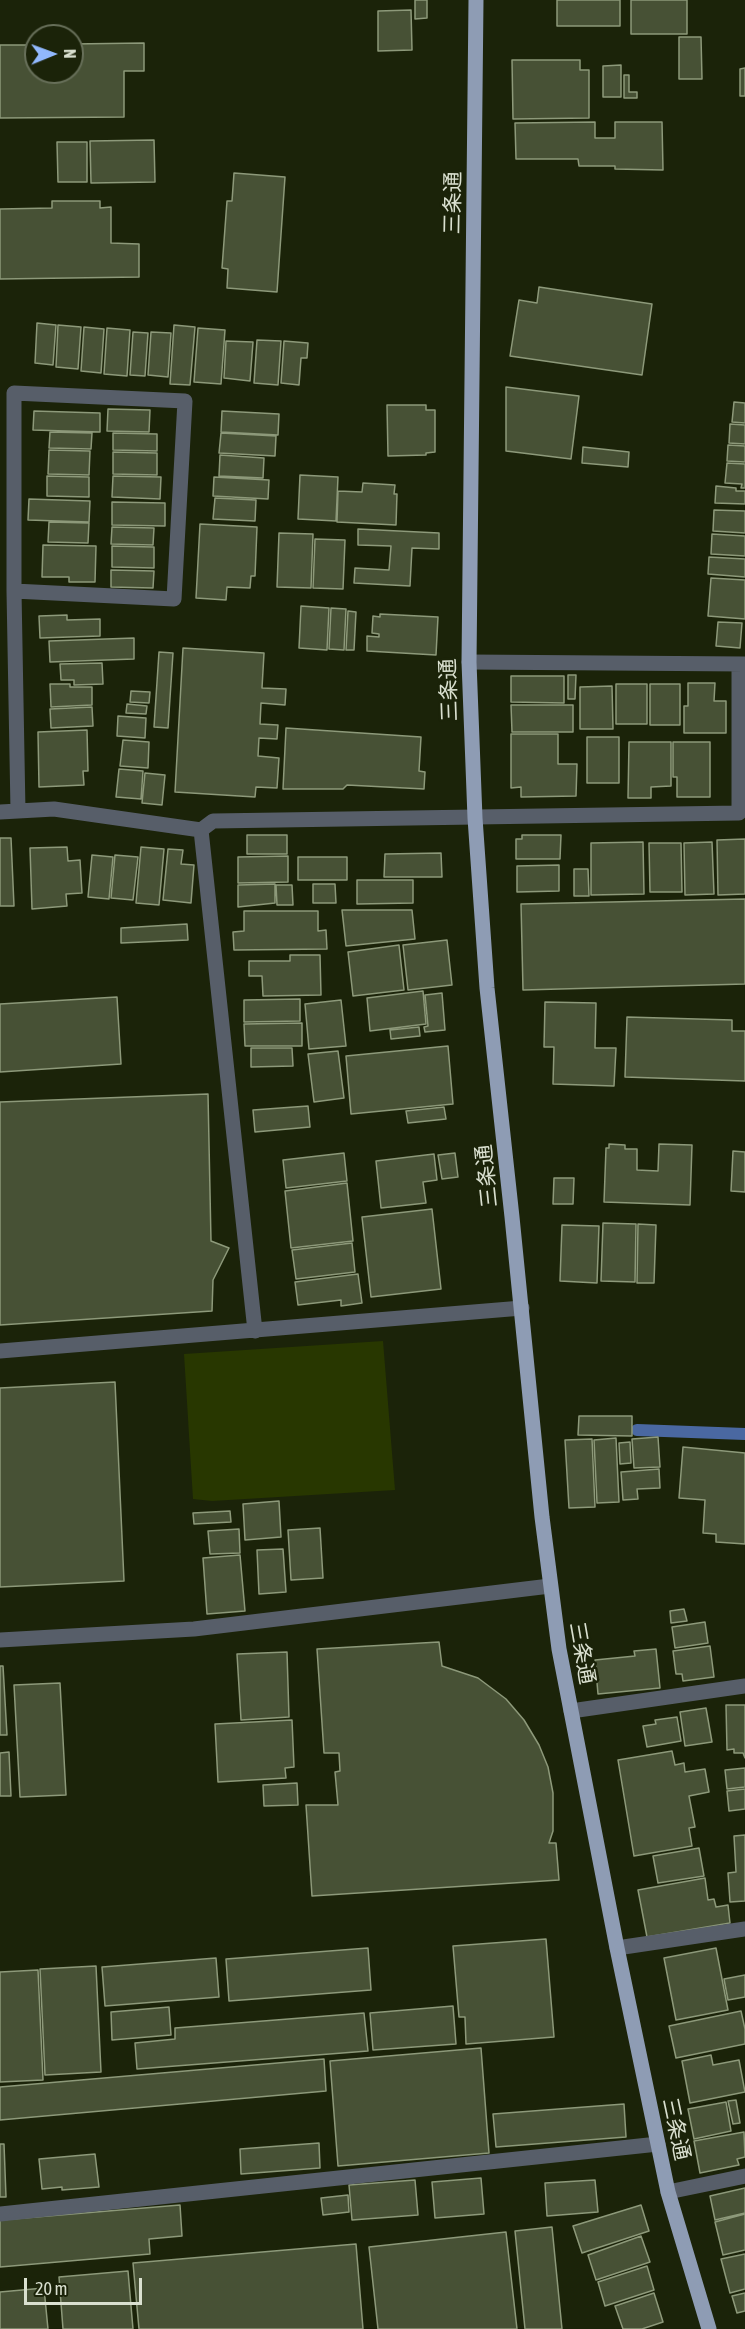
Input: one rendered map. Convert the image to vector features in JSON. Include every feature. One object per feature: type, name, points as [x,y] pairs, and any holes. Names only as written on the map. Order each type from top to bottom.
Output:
[{"type":"main road","name":"三条通","points":[[476,0],[469,662],[475,818],[487,988],[550,1586],[571,1711],[617,1948],[668,2192],[709,2329]]},
{"type":"street","points":[[14,591],[174,599],[185,401],[14,393],[7,482],[14,591],[18,811]]},
{"type":"street","points":[[0,812],[54,808],[201,830],[213,821],[739,813],[742,664],[469,662]]},
{"type":"street","points":[[201,830],[255,1331]]},
{"type":"street","points":[[0,1351],[522,1308]]},
{"type":"street","points":[[0,1640],[194,1629],[550,1586]]},
{"type":"street","points":[[571,1711],[745,1686]]},
{"type":"street","points":[[617,1948],[745,1929]]},
{"type":"street","points":[[0,2214],[658,2144]]},
{"type":"street","points":[[668,2192],[745,2176]]},
{"type":"green space","points":[[383,1341],[395,1490],[212,1501],[193,1499],[184,1354]]},
{"type":"building","points":[[415,0],[427,0],[427,18],[415,19]]},
{"type":"building","points":[[557,0],[620,0],[620,26],[557,26]]},
{"type":"building","points":[[631,0],[687,0],[687,34],[631,34]]},
{"type":"building","points":[[411,10],[412,50],[378,51],[378,11]]},
{"type":"building","points":[[679,37],[701,37],[702,79],[679,79]]},
{"type":"building","points":[[144,43],[144,71],[124,71],[124,117],[0,118],[0,45],[24,45],[24,84],[84,84],[84,44]]},
{"type":"building","points":[[512,60],[580,60],[580,70],[589,70],[589,118],[513,119]]},
{"type":"building","points":[[621,65],[621,97],[603,97],[603,66]]},
{"type":"building","points":[[745,68],[745,96],[740,96],[740,69]]},
{"type":"building","points":[[624,75],[629,75],[629,92],[637,92],[637,98],[624,98]]},
{"type":"building","points":[[595,122],[595,138],[615,138],[615,122],[662,122],[663,170],[579,166],[578,159],[516,159],[515,123]]},
{"type":"building","points":[[154,140],[155,182],[91,183],[90,141]]},
{"type":"building","points":[[57,142],[87,142],[87,182],[58,182]]},
{"type":"building","points":[[234,173],[285,177],[277,292],[227,288],[228,269],[222,268],[227,201],[232,201]]},
{"type":"building","points":[[52,201],[100,201],[100,208],[111,207],[111,243],[139,244],[139,277],[0,279],[0,209],[52,208]]},
{"type":"building","points":[[539,287],[652,304],[642,375],[510,356],[519,300],[537,303]]},
{"type":"building","points":[[37,323],[56,325],[53,365],[35,363]]},
{"type":"building","points":[[58,325],[81,327],[78,369],[56,367]]},
{"type":"building","points":[[174,325],[195,327],[190,385],[170,384]]},
{"type":"building","points":[[84,327],[104,329],[101,373],[81,371]]},
{"type":"building","points":[[107,328],[130,330],[127,376],[104,374]]},
{"type":"building","points":[[198,328],[225,330],[221,384],[194,382]]},
{"type":"building","points":[[133,332],[148,333],[145,376],[130,375]]},
{"type":"building","points":[[151,332],[171,333],[168,377],[148,375]]},
{"type":"building","points":[[257,340],[281,341],[278,385],[254,383]]},
{"type":"building","points":[[226,341],[253,342],[250,381],[224,378]]},
{"type":"building","points":[[284,341],[308,343],[307,358],[301,358],[299,385],[281,383]]},
{"type":"building","points":[[506,387],[579,396],[571,459],[506,451]]},
{"type":"building","points":[[734,402],[745,403],[745,423],[732,422]]},
{"type":"building","points":[[387,405],[426,405],[426,410],[435,410],[435,452],[426,453],[426,455],[388,456]]},
{"type":"building","points":[[108,409],[150,410],[149,432],[107,431]]},
{"type":"building","points":[[34,411],[100,413],[100,432],[33,430]]},
{"type":"building","points":[[222,411],[279,414],[278,435],[221,432]]},
{"type":"building","points":[[730,424],[745,425],[745,444],[729,443]]},
{"type":"building","points":[[50,432],[92,433],[91,449],[49,448]]},
{"type":"building","points":[[113,433],[157,434],[157,451],[113,450]]},
{"type":"building","points":[[221,433],[276,436],[275,456],[219,453]]},
{"type":"building","points":[[728,445],[745,446],[745,462],[727,461]]},
{"type":"building","points":[[583,447],[629,452],[628,467],[582,463]]},
{"type":"building","points":[[49,450],[90,451],[89,475],[48,474]]},
{"type":"building","points":[[113,452],[157,453],[157,475],[113,474]]},
{"type":"building","points":[[220,455],[264,458],[263,478],[219,476]]},
{"type":"building","points":[[727,463],[745,464],[745,488],[741,488],[742,484],[725,483]]},
{"type":"building","points":[[300,475],[338,477],[336,521],[298,519]]},
{"type":"building","points":[[47,476],[89,477],[89,497],[47,496]]},
{"type":"building","points":[[113,476],[161,477],[160,499],[112,497]]},
{"type":"building","points":[[214,477],[269,480],[268,499],[213,496]]},
{"type":"building","points":[[363,483],[395,485],[396,525],[337,522],[338,491],[362,492]]},
{"type":"building","points":[[716,486],[745,491],[745,504],[715,503]]},
{"type":"building","points":[[215,498],[256,500],[255,521],[213,519]]},
{"type":"building","points":[[29,499],[90,501],[89,522],[28,520]]},
{"type":"building","points":[[112,502],[165,503],[165,526],[112,525]]},
{"type":"building","points":[[714,510],[745,511],[745,533],[713,531]]},
{"type":"building","points":[[49,522],[89,523],[88,543],[48,542]]},
{"type":"building","points":[[200,524],[257,527],[255,576],[251,576],[250,588],[227,587],[226,600],[196,598]]},
{"type":"building","points":[[112,527],[154,528],[153,545],[111,544]]},
{"type":"building","points":[[358,529],[439,533],[439,549],[412,548],[410,586],[354,583],[355,568],[389,570],[391,546],[358,545]]},
{"type":"building","points":[[279,533],[313,534],[311,588],[277,587]]},
{"type":"building","points":[[712,534],[745,536],[745,556],[711,554]]},
{"type":"building","points":[[315,539],[345,540],[343,589],[313,588]]},
{"type":"building","points":[[43,545],[96,546],[95,582],[69,582],[69,577],[42,577]]},
{"type":"building","points":[[112,546],[154,547],[154,568],[112,567]]},
{"type":"building","points":[[709,557],[745,559],[745,577],[708,574]]},
{"type":"building","points":[[111,570],[154,571],[153,588],[111,587]]},
{"type":"building","points":[[711,578],[745,580],[745,619],[708,616]]},
{"type":"building","points":[[301,606],[329,608],[327,650],[299,648]]},
{"type":"building","points":[[331,608],[346,609],[344,650],[329,649]]},
{"type":"building","points":[[348,611],[356,612],[354,650],[346,650]]},
{"type":"building","points":[[380,614],[438,617],[436,655],[367,651],[367,636],[379,637],[379,634],[372,633],[373,616],[380,617]]},
{"type":"building","points":[[67,615],[67,620],[100,619],[100,636],[40,638],[39,616]]},
{"type":"building","points":[[718,622],[742,623],[740,648],[716,646]]},
{"type":"building","points":[[134,638],[134,659],[50,662],[49,641]]},
{"type":"building","points":[[183,648],[264,653],[262,688],[286,689],[285,705],[261,703],[260,724],[278,725],[277,739],[259,738],[258,756],[279,758],[277,788],[256,787],[255,797],[175,792]]},
{"type":"building","points":[[159,652],[173,653],[168,728],[154,727]]},
{"type":"building","points":[[102,663],[103,684],[74,685],[74,680],[61,680],[60,664]]},
{"type":"building","points":[[568,675],[576,675],[575,699],[568,699]]},
{"type":"building","points":[[511,676],[564,676],[564,703],[511,702]]},
{"type":"building","points":[[688,683],[715,683],[714,701],[726,701],[726,733],[684,733],[684,706],[688,706]]},
{"type":"building","points":[[50,684],[92,687],[92,705],[51,707]]},
{"type":"building","points":[[616,684],[647,684],[647,724],[616,724]]},
{"type":"building","points":[[650,684],[680,684],[680,725],[650,725]]},
{"type":"building","points":[[612,686],[613,729],[580,729],[580,687]]},
{"type":"building","points":[[131,691],[150,692],[149,703],[130,702]]},
{"type":"building","points":[[127,704],[147,706],[146,714],[126,713]]},
{"type":"building","points":[[511,705],[573,705],[573,732],[512,732]]},
{"type":"building","points":[[92,707],[93,726],[51,728],[50,709]]},
{"type":"building","points":[[118,716],[146,718],[145,738],[117,736]]},
{"type":"building","points":[[286,728],[421,737],[419,771],[425,772],[424,789],[347,785],[343,789],[283,789]]},
{"type":"building","points":[[87,730],[88,771],[83,771],[84,785],[39,787],[38,732]]},
{"type":"building","points":[[511,734],[558,734],[558,764],[577,764],[576,796],[521,797],[521,787],[511,788]]},
{"type":"building","points":[[587,737],[619,737],[619,783],[587,783]]},
{"type":"building","points":[[123,740],[149,742],[148,768],[120,766]]},
{"type":"building","points":[[629,742],[671,742],[671,786],[651,787],[651,798],[628,798]]},
{"type":"building","points":[[673,742],[710,742],[710,797],[677,797],[677,777],[673,777]]},
{"type":"building","points":[[119,769],[143,771],[141,799],[116,797]]},
{"type":"building","points":[[145,773],[165,775],[162,805],[142,803]]},
{"type":"building","points":[[247,835],[287,835],[287,854],[247,854]]},
{"type":"building","points":[[522,835],[561,835],[560,859],[516,859],[516,839],[522,839]]},
{"type":"building","points":[[0,838],[11,838],[14,906],[0,906]]},
{"type":"building","points":[[745,839],[745,894],[718,895],[717,840]]},
{"type":"building","points":[[643,842],[644,894],[591,895],[591,843]]},
{"type":"building","points":[[712,842],[714,894],[685,895],[684,843]]},
{"type":"building","points":[[649,843],[681,843],[682,892],[650,892]]},
{"type":"building","points":[[67,847],[68,861],[80,860],[82,893],[66,894],[67,906],[32,909],[30,848]]},
{"type":"building","points":[[141,847],[164,849],[159,905],[136,903]]},
{"type":"building","points":[[168,849],[183,850],[181,864],[194,865],[191,903],[163,900]]},
{"type":"building","points":[[441,853],[442,877],[384,877],[385,854]]},
{"type":"building","points":[[92,855],[113,857],[109,899],[88,897]]},
{"type":"building","points":[[115,855],[138,857],[133,900],[111,898]]},
{"type":"building","points":[[288,856],[288,882],[238,883],[238,857]]},
{"type":"building","points":[[298,857],[347,857],[347,880],[298,880]]},
{"type":"building","points":[[559,865],[559,891],[517,892],[517,866]]},
{"type":"building","points":[[574,869],[588,869],[589,896],[574,896]]},
{"type":"building","points":[[357,880],[413,880],[413,903],[357,904]]},
{"type":"building","points":[[275,884],[275,903],[238,907],[238,885]]},
{"type":"building","points":[[313,884],[335,884],[336,903],[313,903]]},
{"type":"building","points":[[276,885],[292,885],[293,905],[277,905]]},
{"type":"building","points":[[745,899],[745,984],[523,990],[521,904]]},
{"type":"building","points":[[342,910],[412,910],[415,939],[346,946]]},
{"type":"building","points":[[244,911],[318,911],[318,931],[326,930],[327,949],[234,950],[233,932],[244,931]]},
{"type":"building","points":[[187,924],[188,940],[121,943],[121,928]]},
{"type":"building","points":[[447,940],[452,985],[408,990],[403,945]]},
{"type":"building","points":[[399,945],[404,990],[353,996],[348,952]]},
{"type":"building","points":[[290,955],[320,955],[321,995],[263,996],[262,976],[249,976],[249,961],[290,961]]},
{"type":"building","points":[[423,991],[426,1024],[370,1031],[367,998]]},
{"type":"building","points":[[442,993],[445,1030],[425,1032],[424,1027],[428,1026],[425,995]]},
{"type":"building","points":[[117,997],[121,1064],[0,1072],[0,1004]]},
{"type":"building","points":[[300,999],[300,1021],[244,1022],[244,1000]]},
{"type":"building","points":[[341,1000],[346,1046],[309,1049],[305,1004]]},
{"type":"building","points":[[545,1002],[596,1003],[595,1048],[616,1048],[614,1086],[553,1084],[554,1047],[544,1047]]},
{"type":"building","points":[[627,1017],[732,1020],[732,1031],[745,1031],[745,1081],[625,1077]]},
{"type":"building","points":[[302,1023],[302,1046],[245,1046],[244,1024]]},
{"type":"building","points":[[419,1027],[420,1036],[391,1039],[390,1030]]},
{"type":"building","points":[[448,1046],[453,1104],[351,1114],[346,1056]]},
{"type":"building","points":[[251,1048],[292,1048],[293,1066],[251,1067]]},
{"type":"building","points":[[338,1051],[344,1098],[314,1102],[308,1054]]},
{"type":"building","points":[[208,1094],[211,1241],[229,1248],[213,1280],[212,1311],[0,1325],[0,1102]]},
{"type":"building","points":[[308,1106],[310,1127],[255,1132],[253,1110]]},
{"type":"building","points":[[444,1107],[446,1119],[408,1123],[406,1111]]},
{"type":"building","points":[[609,1144],[625,1145],[625,1149],[637,1149],[637,1170],[658,1171],[659,1144],[692,1145],[690,1205],[604,1202],[606,1148],[609,1148]]},
{"type":"building","points":[[733,1151],[745,1152],[745,1192],[731,1191]]},
{"type":"building","points":[[344,1153],[347,1181],[286,1188],[283,1160]]},
{"type":"building","points":[[455,1153],[458,1177],[442,1179],[438,1155]]},
{"type":"building","points":[[434,1154],[437,1180],[423,1182],[426,1203],[381,1208],[376,1161]]},
{"type":"building","points":[[554,1178],[574,1178],[573,1204],[553,1204]]},
{"type":"building","points":[[347,1183],[353,1241],[291,1248],[285,1191]]},
{"type":"building","points":[[432,1209],[441,1289],[371,1297],[362,1217]]},
{"type":"building","points":[[603,1223],[636,1224],[635,1282],[601,1281]]},
{"type":"building","points":[[638,1224],[656,1225],[654,1283],[637,1283]]},
{"type":"building","points":[[562,1225],[599,1226],[597,1283],[560,1281]]},
{"type":"building","points":[[352,1243],[355,1272],[296,1279],[292,1250]]},
{"type":"building","points":[[358,1274],[362,1303],[341,1306],[341,1300],[298,1305],[295,1282]]},
{"type":"building","points":[[115,1382],[124,1581],[0,1587],[0,1388]]},
{"type":"building","points":[[579,1416],[632,1416],[632,1436],[578,1435]]},
{"type":"building","points":[[658,1437],[660,1467],[634,1468],[632,1439]]},
{"type":"building","points":[[616,1438],[619,1502],[597,1503],[594,1440]]},
{"type":"building","points":[[592,1439],[595,1507],[569,1508],[565,1440]]},
{"type":"building","points":[[630,1442],[631,1463],[620,1464],[619,1443]]},
{"type":"building","points":[[683,1447],[745,1453],[745,1544],[716,1542],[716,1534],[703,1533],[705,1500],[679,1498]]},
{"type":"building","points":[[659,1469],[660,1488],[637,1489],[638,1499],[623,1500],[621,1472]]},
{"type":"building","points":[[279,1501],[281,1537],[245,1540],[243,1504]]},
{"type":"building","points":[[230,1511],[231,1522],[194,1524],[193,1513]]},
{"type":"building","points":[[320,1528],[323,1578],[291,1580],[288,1530]]},
{"type":"building","points":[[239,1529],[240,1553],[210,1554],[208,1531]]},
{"type":"building","points":[[283,1549],[286,1592],[259,1594],[257,1550]]},
{"type":"building","points":[[240,1555],[245,1611],[207,1614],[203,1558]]},
{"type":"building","points":[[684,1609],[687,1621],[671,1623],[670,1611]]},
{"type":"building","points":[[705,1622],[708,1643],[675,1648],[672,1627]]},
{"type":"building","points":[[439,1642],[442,1666],[478,1678],[506,1699],[524,1720],[539,1745],[548,1767],[553,1793],[553,1831],[549,1843],[556,1843],[559,1880],[312,1896],[306,1805],[338,1805],[335,1772],[340,1771],[339,1753],[324,1753],[317,1649]]},
{"type":"building","points":[[710,1646],[714,1677],[683,1681],[682,1674],[676,1674],[673,1651]]},
{"type":"building","points":[[656,1649],[660,1688],[598,1694],[595,1660],[635,1656],[634,1651]]},
{"type":"building","points":[[287,1652],[289,1717],[241,1720],[237,1654]]},
{"type":"building","points":[[0,1666],[3,1666],[7,1735],[0,1735]]},
{"type":"building","points":[[60,1683],[66,1795],[20,1797],[14,1685]]},
{"type":"building","points":[[726,1705],[745,1705],[745,1758],[743,1753],[734,1753],[734,1749],[727,1750]]},
{"type":"building","points":[[706,1708],[712,1742],[685,1746],[680,1712]]},
{"type":"building","points":[[677,1717],[681,1741],[647,1747],[643,1726],[656,1724],[655,1720]]},
{"type":"building","points":[[292,1720],[294,1767],[285,1768],[286,1778],[218,1782],[215,1724]]},
{"type":"building","points":[[672,1751],[675,1765],[684,1763],[685,1772],[705,1769],[709,1792],[689,1796],[695,1827],[689,1828],[692,1846],[634,1856],[618,1760]]},
{"type":"building","points":[[9,1752],[11,1796],[0,1796],[0,1753]]},
{"type":"building","points":[[745,1768],[745,1787],[727,1789],[725,1770]]},
{"type":"building","points":[[297,1783],[298,1805],[264,1806],[263,1785]]},
{"type":"building","points":[[745,1789],[745,1809],[729,1811],[727,1791]]},
{"type":"building","points":[[745,1835],[745,1901],[730,1902],[728,1873],[736,1872],[734,1836]]},
{"type":"building","points":[[699,1848],[704,1876],[658,1883],[653,1856]]},
{"type":"building","points":[[705,1878],[708,1900],[714,1899],[716,1907],[728,1905],[730,1923],[647,1937],[638,1890]]},
{"type":"building","points":[[546,1939],[554,2037],[466,2044],[465,2017],[459,2017],[453,1946]]},
{"type":"building","points":[[368,1948],[371,1990],[229,2001],[226,1959]]},
{"type":"building","points":[[716,1948],[728,2010],[676,2020],[664,1958]]},
{"type":"building","points":[[216,1958],[219,1997],[105,2006],[102,1967]]},
{"type":"building","points":[[96,1966],[101,2072],[45,2075],[40,1969]]},
{"type":"building","points":[[38,1970],[43,2080],[0,2082],[0,1972]]},
{"type":"building","points":[[745,1975],[745,1997],[728,2000],[724,1979]]},
{"type":"building","points":[[453,2006],[456,2044],[373,2050],[370,2013]]},
{"type":"building","points":[[169,2007],[171,2035],[112,2040],[111,2012]]},
{"type":"building","points":[[741,2011],[745,2029],[745,2044],[676,2058],[669,2026]]},
{"type":"building","points":[[364,2013],[368,2051],[137,2069],[135,2043],[175,2039],[175,2028]]},
{"type":"building","points":[[481,2048],[489,2153],[338,2166],[330,2061]]},
{"type":"building","points":[[711,2055],[713,2065],[739,2060],[745,2092],[690,2103],[682,2061]]},
{"type":"building","points":[[324,2059],[326,2091],[0,2120],[0,2087]]},
{"type":"building","points":[[736,2100],[740,2123],[733,2124],[728,2101]]},
{"type":"building","points":[[726,2102],[731,2131],[694,2139],[688,2109]]},
{"type":"building","points":[[624,2104],[626,2137],[496,2147],[493,2114]]},
{"type":"building","points":[[744,2132],[745,2157],[737,2159],[739,2165],[700,2173],[694,2141]]},
{"type":"building","points":[[319,2143],[320,2168],[241,2174],[240,2149]]},
{"type":"building","points":[[0,2144],[4,2144],[6,2197],[0,2197]]},
{"type":"building","points":[[95,2154],[99,2187],[42,2189],[39,2159]]},
{"type":"building","points":[[481,2178],[484,2214],[435,2218],[432,2182]]},
{"type":"building","points":[[415,2180],[418,2215],[352,2220],[349,2185]]},
{"type":"building","points":[[595,2180],[598,2212],[547,2216],[545,2183]]},
{"type":"building","points":[[745,2188],[745,2213],[715,2220],[710,2196]]},
{"type":"building","points":[[348,2195],[349,2212],[323,2215],[321,2198]]},
{"type":"building","points":[[180,2205],[182,2236],[149,2239],[150,2254],[0,2267],[0,2220]]},
{"type":"building","points":[[641,2205],[649,2231],[582,2253],[573,2226]]},
{"type":"building","points":[[745,2214],[745,2250],[723,2255],[715,2222]]},
{"type":"building","points":[[552,2227],[562,2329],[525,2329],[515,2231]]},
{"type":"building","points":[[506,2232],[517,2329],[378,2329],[369,2247]]},
{"type":"building","points":[[641,2236],[650,2262],[596,2280],[588,2255]]},
{"type":"building","points":[[356,2244],[363,2329],[139,2329],[133,2263]]},
{"type":"building","points":[[745,2254],[745,2289],[730,2293],[721,2259]]},
{"type":"building","points":[[647,2266],[654,2290],[605,2306],[598,2282]]},
{"type":"building","points":[[128,2271],[133,2329],[63,2329],[59,2277]]},
{"type":"building","points":[[44,2288],[48,2329],[0,2329],[0,2292]]},
{"type":"building","points":[[654,2293],[663,2322],[642,2329],[623,2329],[615,2306]]},
{"type":"building","points":[[745,2293],[745,2311],[737,2313],[732,2296]]},
{"type":"waterway","points":[[637,1430],[745,1434]]}]
